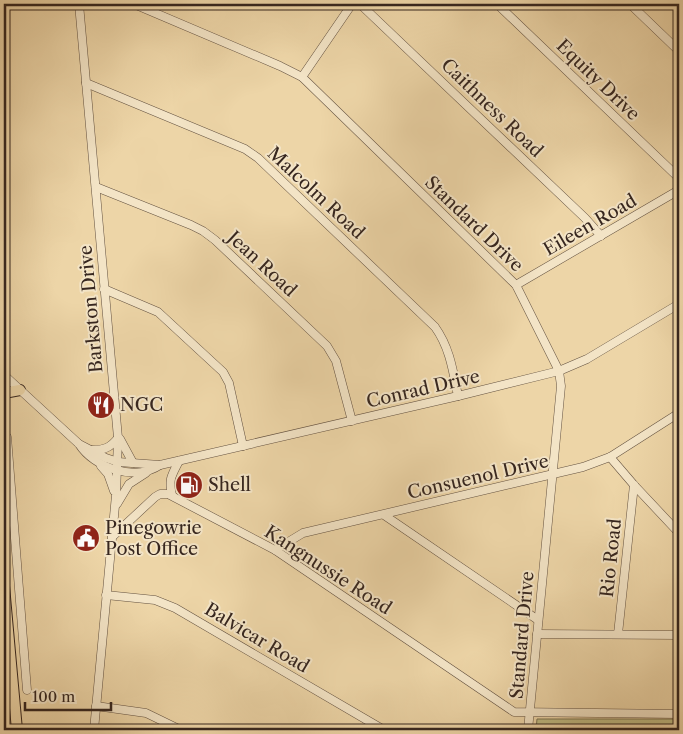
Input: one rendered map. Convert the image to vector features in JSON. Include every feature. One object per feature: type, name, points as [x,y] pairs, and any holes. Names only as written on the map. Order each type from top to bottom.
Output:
[{"type":"main road","points":[[4,393],[20,390]]},
{"type":"main road","points":[[4,586],[16,730]]},
{"type":"street","name":"Barkston Drive","points":[[79,4],[118,435],[116,496],[94,730]]},
{"type":"street","name":"Standard Drive","points":[[134,4],[302,77],[516,285],[559,371],[561,386],[528,730]]},
{"type":"street","points":[[302,77],[352,4]]},
{"type":"street","name":"Caithness Road","points":[[360,4],[585,218],[601,236]]},
{"type":"street","name":"Equity Drive","points":[[497,4],[679,178]]},
{"type":"street","points":[[630,4],[679,51]]},
{"type":"street","name":"Malcolm Road","points":[[86,83],[245,149],[258,158],[435,326],[447,347],[458,396]]},
{"type":"street","name":"Jean Road","points":[[96,187],[197,228],[215,240],[327,346],[336,361],[352,421]]},
{"type":"street","name":"Eileen Road","points":[[516,285],[679,190]]},
{"type":"street","points":[[104,289],[158,312],[223,372],[227,377],[232,394],[243,446]]},
{"type":"street","name":"Conrad Drive","points":[[118,466],[133,463],[160,465],[179,461],[559,371],[587,359],[679,304]]},
{"type":"street","points":[[4,375],[108,473],[116,496]]},
{"type":"street","name":"Consuenol Drive","points":[[275,550],[294,537],[303,534],[552,476],[582,467],[610,457],[678,415]]},
{"type":"street","points":[[92,450],[110,447],[118,435]]},
{"type":"street","points":[[118,435],[133,463]]},
{"type":"street","points":[[7,437],[27,690]]},
{"type":"street","points":[[79,444],[118,466]]},
{"type":"street","points":[[610,457],[679,532]]},
{"type":"street","points":[[112,537],[155,497],[163,493],[172,495],[170,477],[179,461]]},
{"type":"street","points":[[97,462],[135,472],[150,471]]},
{"type":"street","name":"Conrad Drive","points":[[114,509],[129,484],[160,465]]},
{"type":"street","name":"Rio Road","points":[[618,634],[634,485]]},
{"type":"street","name":"Kangnussie Road","points":[[172,495],[275,550],[509,710],[519,714],[530,712],[679,714]]},
{"type":"street","points":[[384,515],[538,620]]},
{"type":"street","name":"Balvicar Road","points":[[106,595],[155,600],[175,608],[384,730]]},
{"type":"street","points":[[5,608],[20,606]]},
{"type":"street","points":[[537,634],[679,635]]},
{"type":"street","points":[[96,706],[146,713],[181,730]]},
{"type":"shaded area","points":[[537,719],[679,719],[679,730],[536,730]]},
{"type":"place","name":"NGC","points":[[101,405]]},
{"type":"place","name":"Shell","points":[[189,485]]},
{"type":"place","name":"Pinegowrie Post Office","points":[[86,538]]}]
